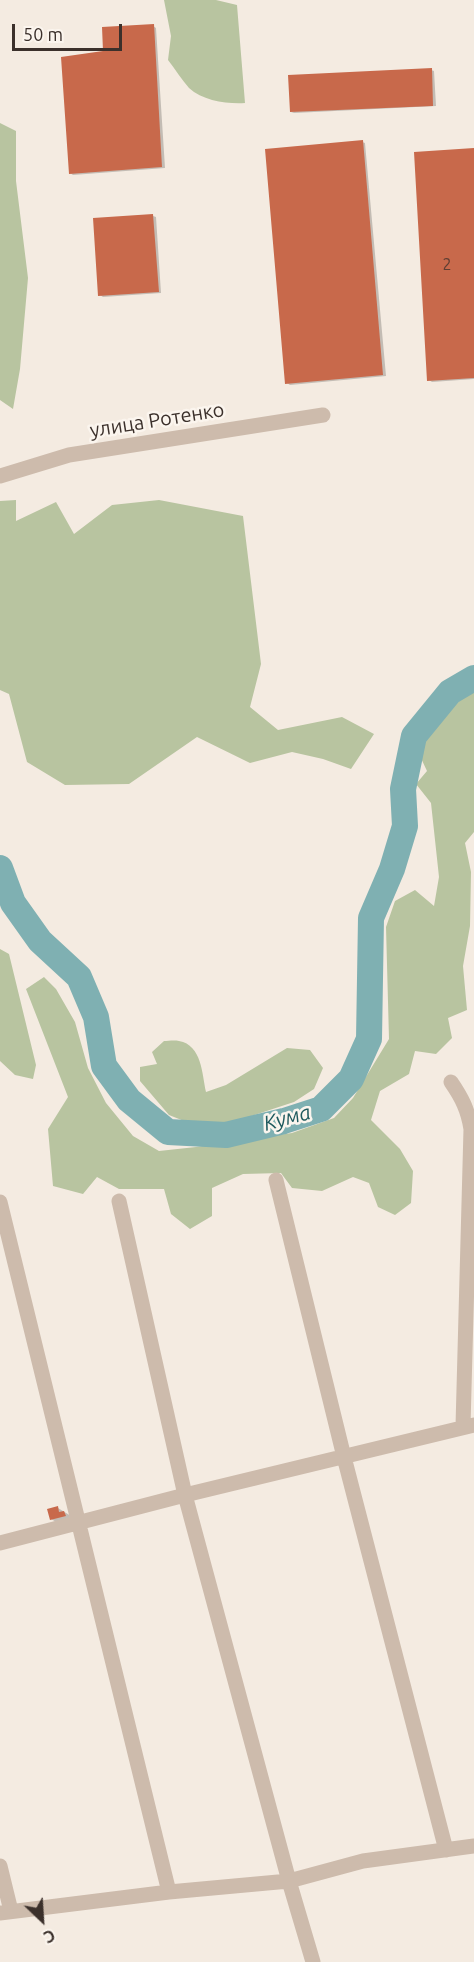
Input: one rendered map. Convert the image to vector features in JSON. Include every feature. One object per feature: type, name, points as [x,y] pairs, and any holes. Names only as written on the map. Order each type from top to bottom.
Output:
[{"type":"street","name":"улица Ротенко","points":[[0,477],[69,455],[323,415]]},
{"type":"street","points":[[0,1543],[469,1426],[471,1129],[464,1100],[451,1082]]},
{"type":"street","points":[[276,1180],[344,1457],[446,1850]]},
{"type":"street","points":[[119,1201],[185,1495],[313,1962]]},
{"type":"street","points":[[0,1202],[169,1892]]},
{"type":"street","points":[[0,1866],[6,1912],[169,1892],[289,1881],[363,1861],[474,1846]]},
{"type":"green space","points":[[164,0],[216,0],[237,5],[245,103],[208,99],[186,85],[168,60],[171,36]]},
{"type":"green space","points":[[0,123],[16,131],[16,181],[28,278],[20,369],[13,409],[0,400]]},
{"type":"green space","points":[[16,500],[16,521],[56,502],[74,534],[112,505],[159,500],[243,516],[261,664],[250,707],[278,730],[342,717],[374,734],[351,769],[323,759],[292,752],[250,763],[197,737],[129,784],[65,785],[27,762],[9,694],[0,690],[0,501]]},
{"type":"green space","points":[[474,692],[474,832],[465,843],[471,872],[470,926],[463,966],[467,1010],[448,1018],[452,1038],[436,1054],[415,1051],[409,1074],[380,1091],[371,1120],[400,1149],[413,1171],[411,1203],[395,1215],[378,1207],[369,1183],[353,1177],[322,1191],[292,1188],[281,1173],[243,1174],[212,1188],[212,1216],[190,1229],[171,1214],[164,1189],[119,1189],[97,1177],[83,1194],[53,1186],[48,1129],[68,1097],[26,989],[44,977],[56,989],[75,1022],[88,1068],[106,1103],[133,1136],[159,1151],[292,1133],[334,1118],[353,1098],[389,1039],[386,927],[395,901],[415,890],[434,906],[439,877],[431,803],[416,784],[427,771],[419,754],[440,718],[455,704]]},
{"type":"green space","points":[[0,949],[9,954],[36,1065],[33,1079],[15,1075],[0,1061]]},
{"type":"green space","points":[[164,1041],[179,1041],[187,1044],[197,1054],[206,1092],[226,1085],[287,1048],[310,1050],[323,1068],[314,1089],[294,1102],[227,1124],[194,1125],[169,1115],[140,1081],[140,1067],[157,1064],[152,1052]]},
{"type":"building","points":[[154,24],[162,167],[69,174],[61,57],[103,51],[102,27]]},
{"type":"building","points":[[432,68],[433,106],[290,112],[288,75]]},
{"type":"building","points":[[363,140],[383,375],[285,384],[265,149]]},
{"type":"building","points":[[474,148],[474,378],[427,381],[414,152]]},
{"type":"building","points":[[153,214],[159,292],[98,296],[93,218]]},
{"type":"building","points":[[58,1506],[59,1512],[64,1511],[66,1516],[50,1520],[47,1509]]},
{"type":"waterway","name":"Кума","points":[[0,868],[13,903],[40,941],[79,977],[96,1017],[104,1066],[129,1100],[168,1132],[226,1135],[284,1121],[321,1109],[351,1079],[369,1039],[371,918],[392,869],[405,826],[403,789],[414,736],[450,692],[474,678]]}]
